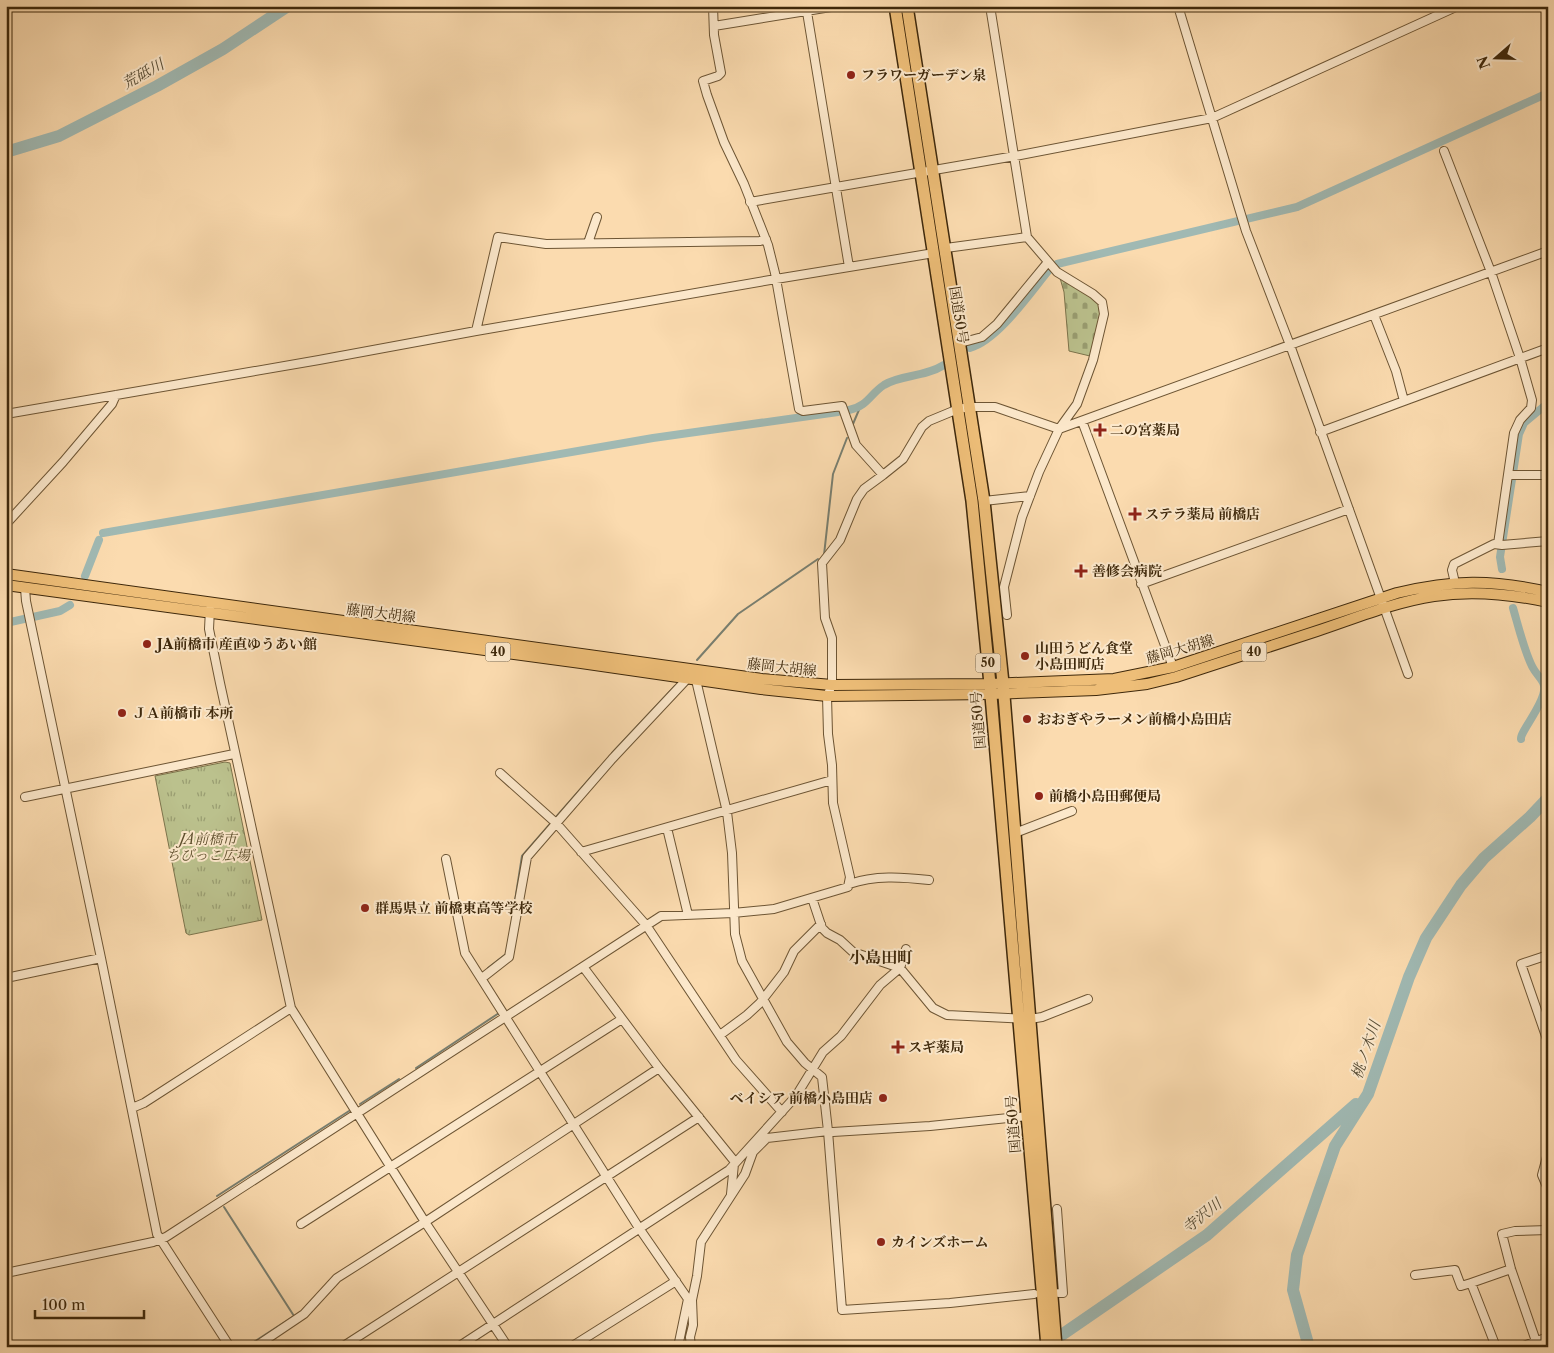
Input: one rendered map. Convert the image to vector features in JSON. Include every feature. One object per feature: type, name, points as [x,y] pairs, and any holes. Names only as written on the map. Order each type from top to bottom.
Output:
[{"type":"highway","name":"国道50号","points":[[895,6],[927,171],[946,248],[984,501],[1016,833],[1030,1020],[1050,1320],[1047,1347]]},
{"type":"highway","name":"国道50号","points":[[907,6],[927,171],[934,253],[972,501],[1018,1020],[1050,1320],[1056,1347]]},
{"type":"main road","name":"藤岡大胡線","points":[[6,574],[210,608],[761,689],[827,696],[990,689],[1114,679],[1173,667],[1383,603],[1420,598],[1478,593],[1548,602]]},
{"type":"main road","name":"藤岡大胡線","points":[[1003,688],[1096,690],[1147,684],[1383,603],[1418,588],[1455,583],[1488,582],[1548,592]]},
{"type":"main road","name":"藤岡大胡線","points":[[6,586],[210,608],[762,679],[832,685],[990,689]]},
{"type":"street","points":[[713,6],[720,73],[718,76],[704,81],[707,95],[724,142],[744,184],[766,239],[776,279],[799,409],[803,411],[842,406],[856,445],[883,475]]},
{"type":"street","points":[[714,26],[806,9],[837,6]]},
{"type":"street","points":[[990,6],[1027,237],[1057,272],[1093,294],[1102,302],[1104,314],[1093,360],[1077,404],[1059,428],[1022,517],[1004,587],[1007,615]]},
{"type":"street","points":[[1178,6],[1246,231],[1290,345],[1408,674]]},
{"type":"street","points":[[750,202],[1015,156],[1212,118],[1458,6]]},
{"type":"street","points":[[806,9],[849,267]]},
{"type":"street","points":[[1444,151],[1520,358],[1532,404],[1531,408],[1520,420],[1514,433],[1512,475],[1498,544]]},
{"type":"street","points":[[588,243],[597,217]]},
{"type":"street","points":[[476,331],[498,237],[546,244],[760,241],[766,239]]},
{"type":"street","points":[[946,248],[1027,237]]},
{"type":"street","points":[[849,884],[850,877],[833,803],[827,696],[832,685],[832,638],[825,618],[822,564],[840,540],[856,499],[864,488],[903,458],[922,427],[929,421],[970,406],[994,407],[1059,428],[1548,251]]},
{"type":"street","points":[[6,414],[934,253]]},
{"type":"street","points":[[960,343],[982,336],[997,324],[1048,262]]},
{"type":"street","points":[[1374,315],[1396,371],[1404,400]]},
{"type":"street","points":[[1320,432],[1548,348]]},
{"type":"street","points":[[6,524],[63,462],[112,404],[116,395]]},
{"type":"street","points":[[1082,421],[1173,667]]},
{"type":"street","points":[[1512,475],[1548,474]]},
{"type":"street","points":[[984,501],[1030,496]]},
{"type":"street","points":[[1142,584],[1349,509]]},
{"type":"street","points":[[1455,583],[1452,570],[1454,564],[1489,546],[1548,541]]},
{"type":"street","points":[[25,588],[26,601],[157,1234],[230,1347]]},
{"type":"street","points":[[210,608],[209,629],[234,754],[291,1008],[425,1222],[508,1347]]},
{"type":"street","points":[[692,679],[726,812],[733,862],[735,934],[742,961],[787,1042],[805,1063],[822,1077],[842,1310],[950,1303],[1034,1294]]},
{"type":"street","points":[[482,978],[509,957],[527,857],[612,759],[692,679]]},
{"type":"street","points":[[25,797],[234,754]]},
{"type":"street","points":[[500,773],[556,823],[646,925],[736,1060],[782,1112]]},
{"type":"street","points":[[581,852],[726,812],[832,780]]},
{"type":"street","points":[[1016,833],[1072,810]]},
{"type":"street","points":[[667,828],[688,915]]},
{"type":"street","points":[[446,859],[465,953],[639,1228],[690,1300],[693,1324],[690,1337],[691,1347]]},
{"type":"street","points":[[6,1274],[160,1240],[584,968],[661,916],[734,913],[774,909],[848,887],[849,884],[861,880],[894,877],[929,880]]},
{"type":"street","points":[[812,898],[821,924],[827,933],[840,940],[853,952],[900,968],[933,1008],[947,1016],[1030,1020],[1088,999]]},
{"type":"street","points":[[720,1035],[760,1003],[784,972],[794,951],[821,924]]},
{"type":"street","points":[[458,1347],[728,1170],[796,1096],[824,1052],[841,1036],[880,985],[900,968],[906,949]]},
{"type":"street","points":[[1548,955],[1521,964],[1548,1042]]},
{"type":"street","points":[[6,978],[101,958]]},
{"type":"street","points":[[584,968],[659,1068],[735,1162],[730,1197]]},
{"type":"street","points":[[132,1108],[144,1104],[291,1008]]},
{"type":"street","points":[[301,1224],[622,1019]]},
{"type":"street","points":[[255,1347],[304,1314],[337,1278],[659,1068]]},
{"type":"street","points":[[678,1347],[698,1276],[701,1242],[745,1174],[753,1152],[767,1138],[828,1131],[930,1126],[1028,1116]]},
{"type":"street","points":[[342,1347],[699,1117]]},
{"type":"street","points":[[1548,1153],[1542,1176],[1548,1189]]},
{"type":"street","points":[[1057,1209],[1063,1293],[1059,1293]]},
{"type":"street","points":[[1537,1343],[1511,1269],[1502,1234],[1515,1231],[1548,1230]]},
{"type":"street","points":[[1415,1275],[1455,1270],[1461,1286],[1511,1269]]},
{"type":"street","points":[[571,1347],[676,1281]]},
{"type":"street","points":[[1471,1283],[1496,1347]]},
{"type":"street","points":[[1521,1347],[1537,1343],[1548,1337]]},
{"type":"green space","points":[[1060,278],[1063,278],[1098,302],[1100,315],[1090,356],[1069,351],[1064,292]]},
{"type":"green space","name":"JA前橋市 ちびっこ広場","points":[[225,762],[230,763],[262,920],[189,935],[186,933],[155,776]]},
{"type":"waterway","name":"荒砥川","points":[[6,152],[59,136],[157,86],[223,49],[288,6]]},
{"type":"waterway","points":[[970,348],[981,343],[1002,326],[1049,270],[1057,264],[1297,207],[1548,93]]},
{"type":"waterway","points":[[849,410],[861,406],[884,385],[898,379],[928,372],[944,365]]},
{"type":"waterway","points":[[1502,569],[1500,557],[1519,434],[1524,423],[1548,403]]},
{"type":"waterway","points":[[853,424],[861,405]]},
{"type":"waterway","points":[[103,533],[653,438],[838,412]]},
{"type":"waterway","points":[[824,555],[833,474],[847,438]]},
{"type":"waterway","points":[[85,576],[99,540]]},
{"type":"waterway","points":[[697,660],[738,614],[818,559]]},
{"type":"waterway","points":[[6,623],[60,611],[70,605]]},
{"type":"waterway","points":[[1513,608],[1527,655],[1544,687],[1539,704],[1521,739]]},
{"type":"waterway","points":[[612,753],[675,686]]},
{"type":"waterway","points":[[556,817],[599,768]]},
{"type":"waterway","name":"桃ノ木川","points":[[1309,1347],[1293,1290],[1297,1255],[1335,1146],[1368,1094],[1409,977],[1426,938],[1461,885],[1484,858],[1530,817],[1548,798]]},
{"type":"waterway","points":[[512,920],[522,856],[550,824]]},
{"type":"waterway","points":[[488,968],[506,954]]},
{"type":"waterway","points":[[416,1068],[499,1013]]},
{"type":"waterway","points":[[360,1104],[399,1079]]},
{"type":"waterway","name":"寺沢川","points":[[1047,1345],[1207,1235],[1356,1104]]},
{"type":"waterway","points":[[217,1196],[349,1111]]},
{"type":"waterway","points":[[224,1207],[294,1316],[246,1347]]},
{"type":"place","name":"フラワーガーデン泉","points":[[851,75]]},
{"type":"place","name":"二の宮薬局","points":[[1100,430]]},
{"type":"place","name":"ステラ薬局 前橋店","points":[[1135,514]]},
{"type":"place","name":"善修会病院","points":[[1081,571]]},
{"type":"place","name":"JA前橋市 産直ゆうあい館","points":[[147,644]]},
{"type":"place","name":"山田うどん食堂 小島田町店","points":[[1025,656]]},
{"type":"place","name":"ＪＡ前橋市 本所","points":[[122,713]]},
{"type":"place","name":"おおぎやラーメン前橋小島田店","points":[[1027,719]]},
{"type":"place","name":"前橋小島田郵便局","points":[[1039,796]]},
{"type":"place","name":"群馬県立 前橋東高等学校","points":[[365,908]]},
{"type":"place","name":"スギ薬局","points":[[898,1047]]},
{"type":"place","name":"ベイシア 前橋小島田店","points":[[883,1098]]},
{"type":"place","name":"カインズホーム","points":[[881,1242]]},
{"type":"district","name":"小島田町","points":[[881,957]]}]
